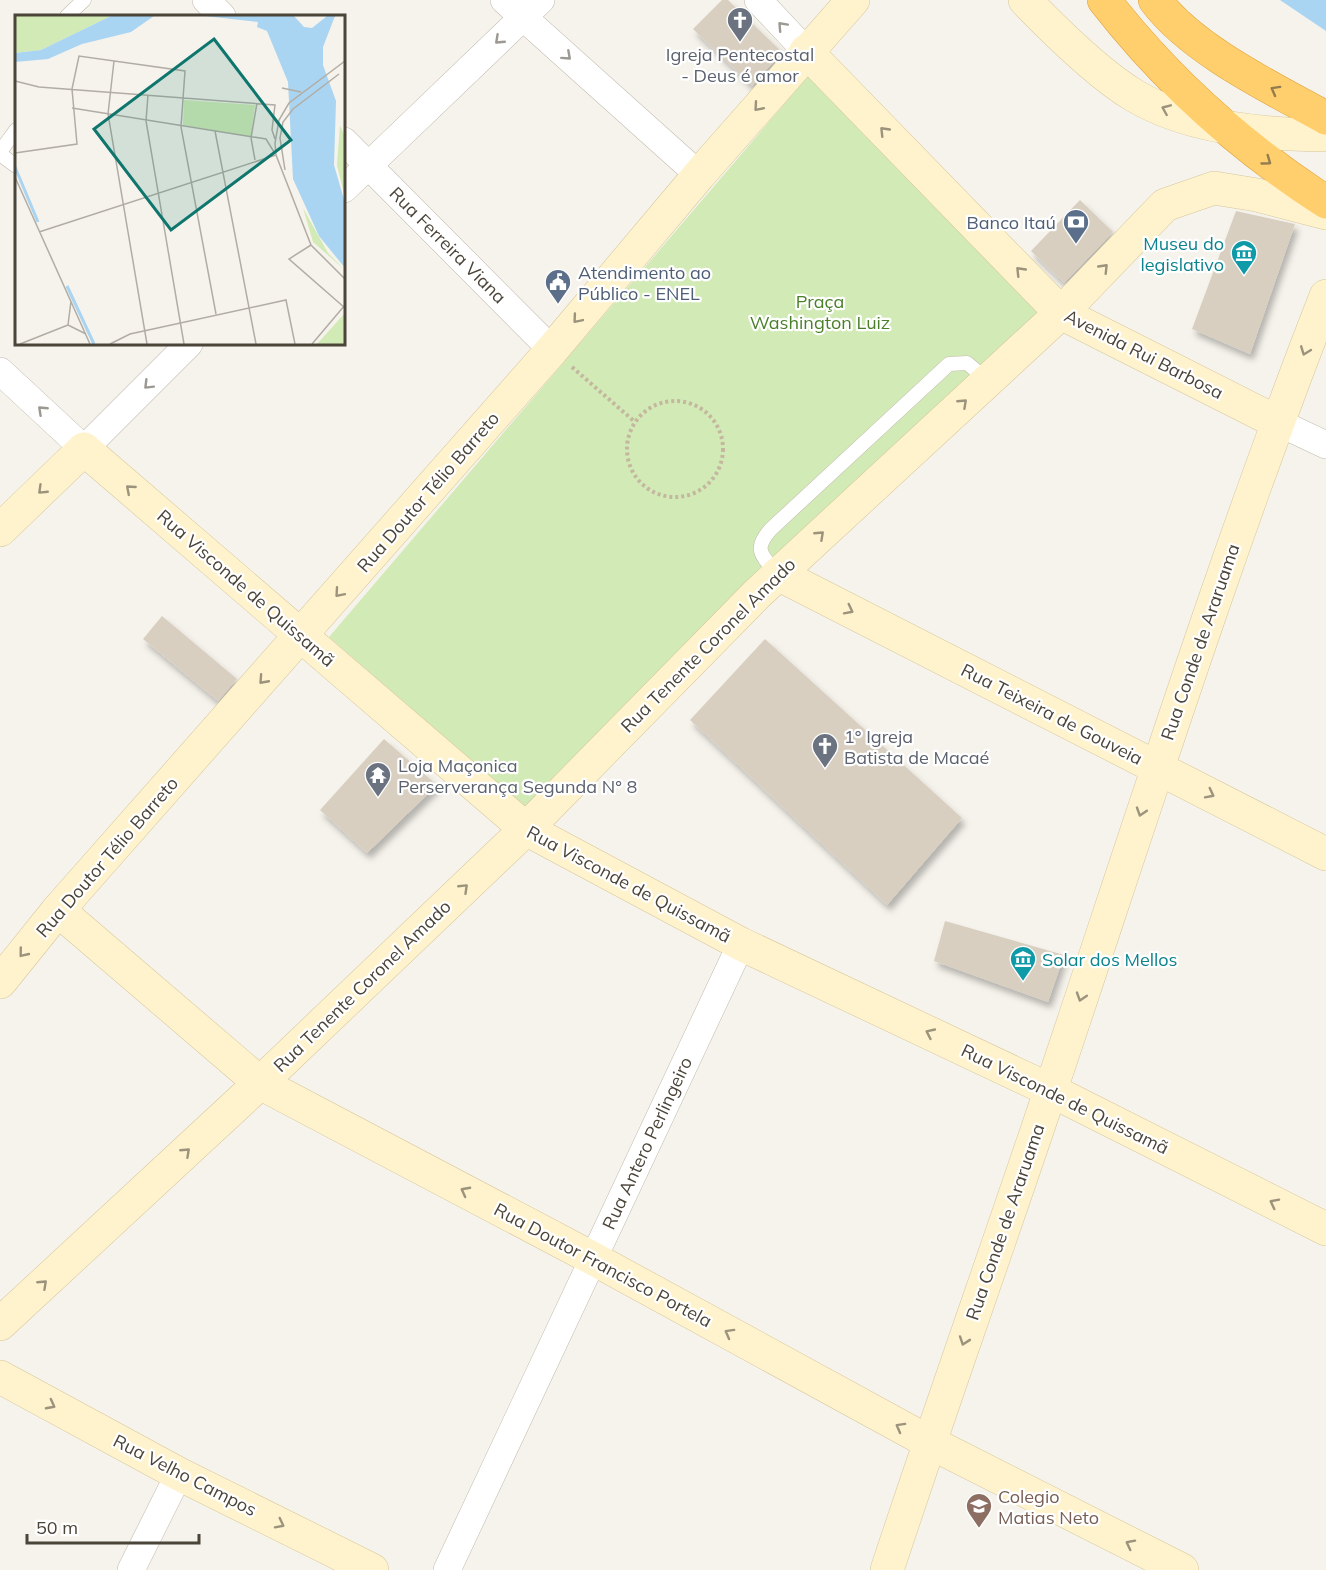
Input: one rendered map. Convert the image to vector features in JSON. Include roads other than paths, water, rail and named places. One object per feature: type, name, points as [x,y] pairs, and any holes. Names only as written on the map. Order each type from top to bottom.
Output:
[{"type":"highway","points":[[1155,0],[1198,40],[1247,75],[1326,118]]},
{"type":"highway","points":[[1105,1],[1155,61],[1220,125],[1326,202]]},
{"type":"street","points":[[206,0],[221,15]]},
{"type":"street","name":"Avenida Rui Barbosa","points":[[758,0],[1061,313],[1326,445]]},
{"type":"street","name":"Rua Doutor Télio Barreto","points":[[0,982],[58,910],[552,350],[699,175],[853,0]]},
{"type":"street","points":[[1025,0],[1069,43],[1132,94],[1184,117],[1220,125],[1298,135],[1326,135]]},
{"type":"street","points":[[345,188],[523,6],[699,175]]},
{"type":"street","name":"Rua Ferreira Viana","points":[[345,142],[552,350]]},
{"type":"street","name":"Rua Tenente Coronel Amado","points":[[0,1324],[260,1083],[526,829],[778,574],[1061,313],[1165,205],[1214,188],[1257,195],[1326,213]]},
{"type":"street","name":"Rua Conde de Araruama","points":[[887,1570],[1050,1090],[1156,767],[1277,422],[1326,296]]},
{"type":"street","points":[[0,530],[188,345]]},
{"type":"street","name":"Rua Visconde de Quissamã","points":[[0,371],[84,449],[526,829],[741,944],[1050,1090],[1326,1229]]},
{"type":"street","name":"Rua Teixeira de Gouveia","points":[[778,574],[1326,854]]},
{"type":"street","name":"Rua Doutor Francisco Portela","points":[[58,910],[260,1083],[592,1258],[929,1443],[1182,1570]]},
{"type":"street","name":"Rua Antero Perlingeiro","points":[[447,1570],[741,944]]},
{"type":"street","name":"Rua Velho Campos","points":[[0,1377],[179,1474],[372,1570]]},
{"type":"street","points":[[131,1570],[179,1474]]},
{"type":"lane","points":[[68,15],[84,0]]},
{"type":"lane","points":[[15,131],[0,153],[15,165]]},
{"type":"water","points":[[1280,0],[1326,0],[1326,31]]},
{"type":"place","name":"Igreja Pentecostal - Deus é amor","points":[[740,43]]},
{"type":"place","name":"Banco Itaú","points":[[1076,245]]},
{"type":"place","name":"Museu do legislativo","points":[[1244,276]]},
{"type":"place","name":"Atendimento ao Público - ENEL","points":[[558,305]]},
{"type":"place","name":"1° Igreja Batista de Macaé","points":[[825,769]]},
{"type":"place","name":"Loja Maçonica Perserverança Segunda N° 8","points":[[378,798]]},
{"type":"place","name":"Solar dos Mellos","points":[[1023,982]]},
{"type":"place","name":"Colegio Matias Neto","points":[[979,1529]]},
{"type":"park label","name":"Praça Washington Luiz","points":[[820,311]]}]
